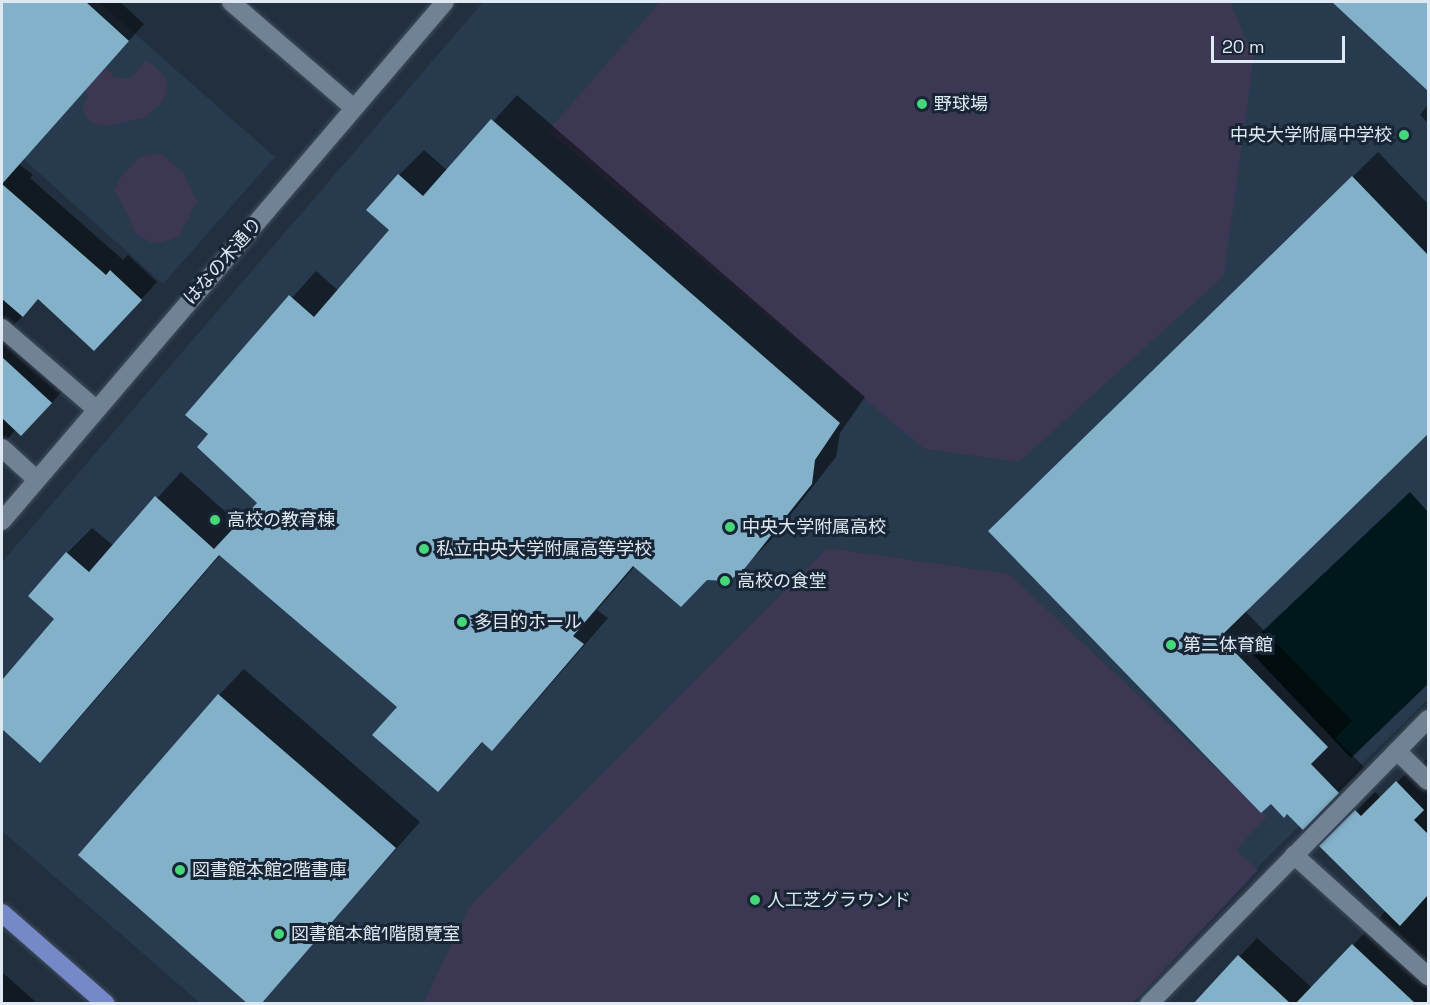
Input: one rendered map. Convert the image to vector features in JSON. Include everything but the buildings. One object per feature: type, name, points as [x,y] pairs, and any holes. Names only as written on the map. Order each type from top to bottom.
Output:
[{"type":"main road","points":[[2,913],[106,1004]]},
{"type":"street","points":[[231,2],[354,108]]},
{"type":"street","name":"はなの木通り","points":[[2,521],[445,2]]},
{"type":"street","points":[[2,328],[96,409]]},
{"type":"street","points":[[2,448],[37,480]]},
{"type":"street","points":[[1149,1004],[1428,719]]},
{"type":"street","points":[[1397,750],[1428,781]]},
{"type":"street","points":[[1294,855],[1428,976]]},
{"type":"shaded area","points":[[2,2],[99,2],[275,157],[163,284],[2,140]]},
{"type":"shaded area","name":"中央大学附属高校","points":[[483,2],[1428,2],[1428,699],[1248,877],[1126,1003],[200,1003],[2,831],[2,562]]},
{"type":"shaded area","points":[[660,2],[1230,2],[1254,57],[1224,276],[1019,462],[924,449],[548,131]]},
{"type":"shaded area","points":[[146,60],[167,80],[166,95],[159,106],[144,118],[112,125],[99,125],[88,120],[82,108],[88,97],[82,80],[105,66],[115,78],[130,78]]},
{"type":"shaded area","points":[[160,153],[184,173],[197,202],[179,237],[154,244],[135,234],[129,217],[114,190],[120,178],[139,157]]},
{"type":"shaded area","points":[[1410,492],[1428,512],[1428,684],[1351,758],[1246,647]]},
{"type":"shaded area","points":[[827,548],[1009,574],[1267,816],[1236,850],[1258,870],[1133,1003],[423,1004],[469,907]]},
{"type":"place","name":"野球場","points":[[922,104]]},
{"type":"place","name":"中央大学附属中学校","points":[[1404,135]]},
{"type":"place","name":"高校の教育棟","points":[[215,520]]},
{"type":"place","name":"中央大学附属高校","points":[[730,527]]},
{"type":"place","name":"私立中央大学附属高等学校","points":[[424,549]]},
{"type":"place","name":"高校の食堂","points":[[725,581]]},
{"type":"place","name":"多目的ホール","points":[[462,622]]},
{"type":"place","name":"第二体育館","points":[[1171,645]]},
{"type":"place","name":"図書館本館2階書庫","points":[[180,870]]},
{"type":"place","name":"人工芝グラウンド","points":[[755,900]]},
{"type":"place","name":"図書館本館1階閱覽室","points":[[279,934]]}]
